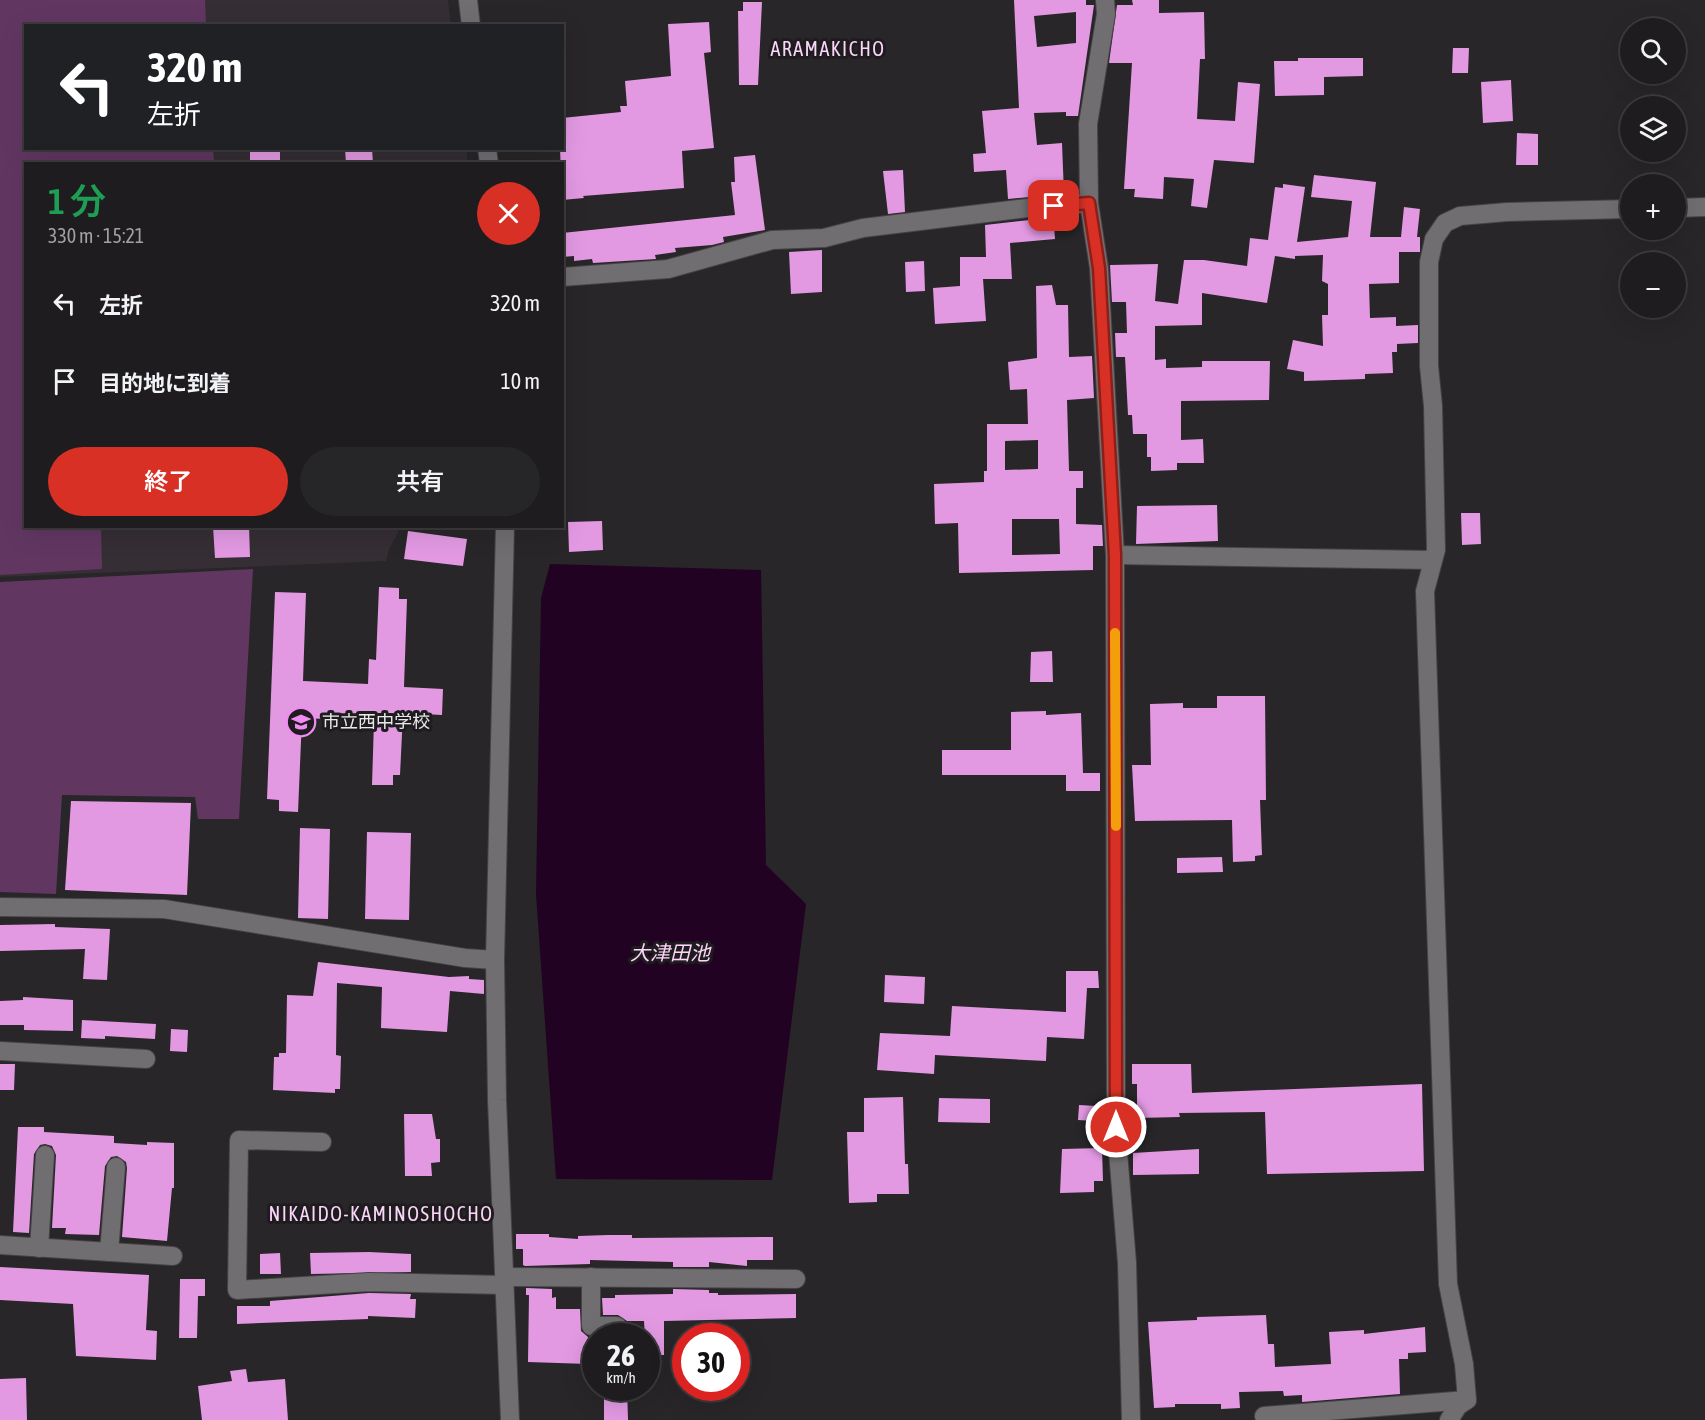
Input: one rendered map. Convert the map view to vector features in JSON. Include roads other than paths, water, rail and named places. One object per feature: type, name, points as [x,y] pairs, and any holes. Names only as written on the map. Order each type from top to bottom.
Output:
[{"type":"street","points":[[468,0],[471,24]]},
{"type":"street","points":[[1105,0],[1106,14],[1088,124],[1089,203],[1099,268],[1115,555],[1116,1127],[1127,1263],[1131,1420]]},
{"type":"street","points":[[564,277],[668,269],[772,240],[824,238],[863,228],[1036,207],[1089,203]]},
{"type":"street","points":[[1686,208],[1705,207]]},
{"type":"street","points":[[1467,1401],[1464,1364],[1448,1284],[1425,591],[1436,550],[1433,406],[1429,366],[1429,262],[1434,239],[1445,223],[1460,216],[1507,212],[1620,209]]},
{"type":"street","points":[[505,528],[495,960],[497,1100],[510,1420]]},
{"type":"street","points":[[1115,555],[1432,560]]},
{"type":"street","points":[[0,907],[164,909],[465,958],[495,960]]},
{"type":"street","points":[[0,1051],[146,1059]]},
{"type":"street","points":[[322,1142],[239,1140],[237,1290],[369,1282],[504,1281],[591,1277],[796,1279]]},
{"type":"street","points":[[39,1248],[45,1155]]},
{"type":"street","points":[[109,1251],[116,1167]]},
{"type":"street","points":[[0,1245],[173,1256]]},
{"type":"street","points":[[591,1277],[591,1323]]},
{"type":"street","points":[[1264,1416],[1467,1401]]},
{"type":"street","points":[[1449,1420],[1458,1406],[1467,1401]]},
{"type":"water","name":"大津田池","points":[[550,564],[761,570],[766,865],[806,904],[772,1180],[556,1179],[536,894],[541,598]]},
{"type":"place","name":"市立西中学校","points":[[301,722]]},
{"type":"district","name":"ARAMAKICHO","points":[[828,49]]},
{"type":"district","name":"NIKAIDO-KAMINOSHOCHO","points":[[381,1214]]}]
